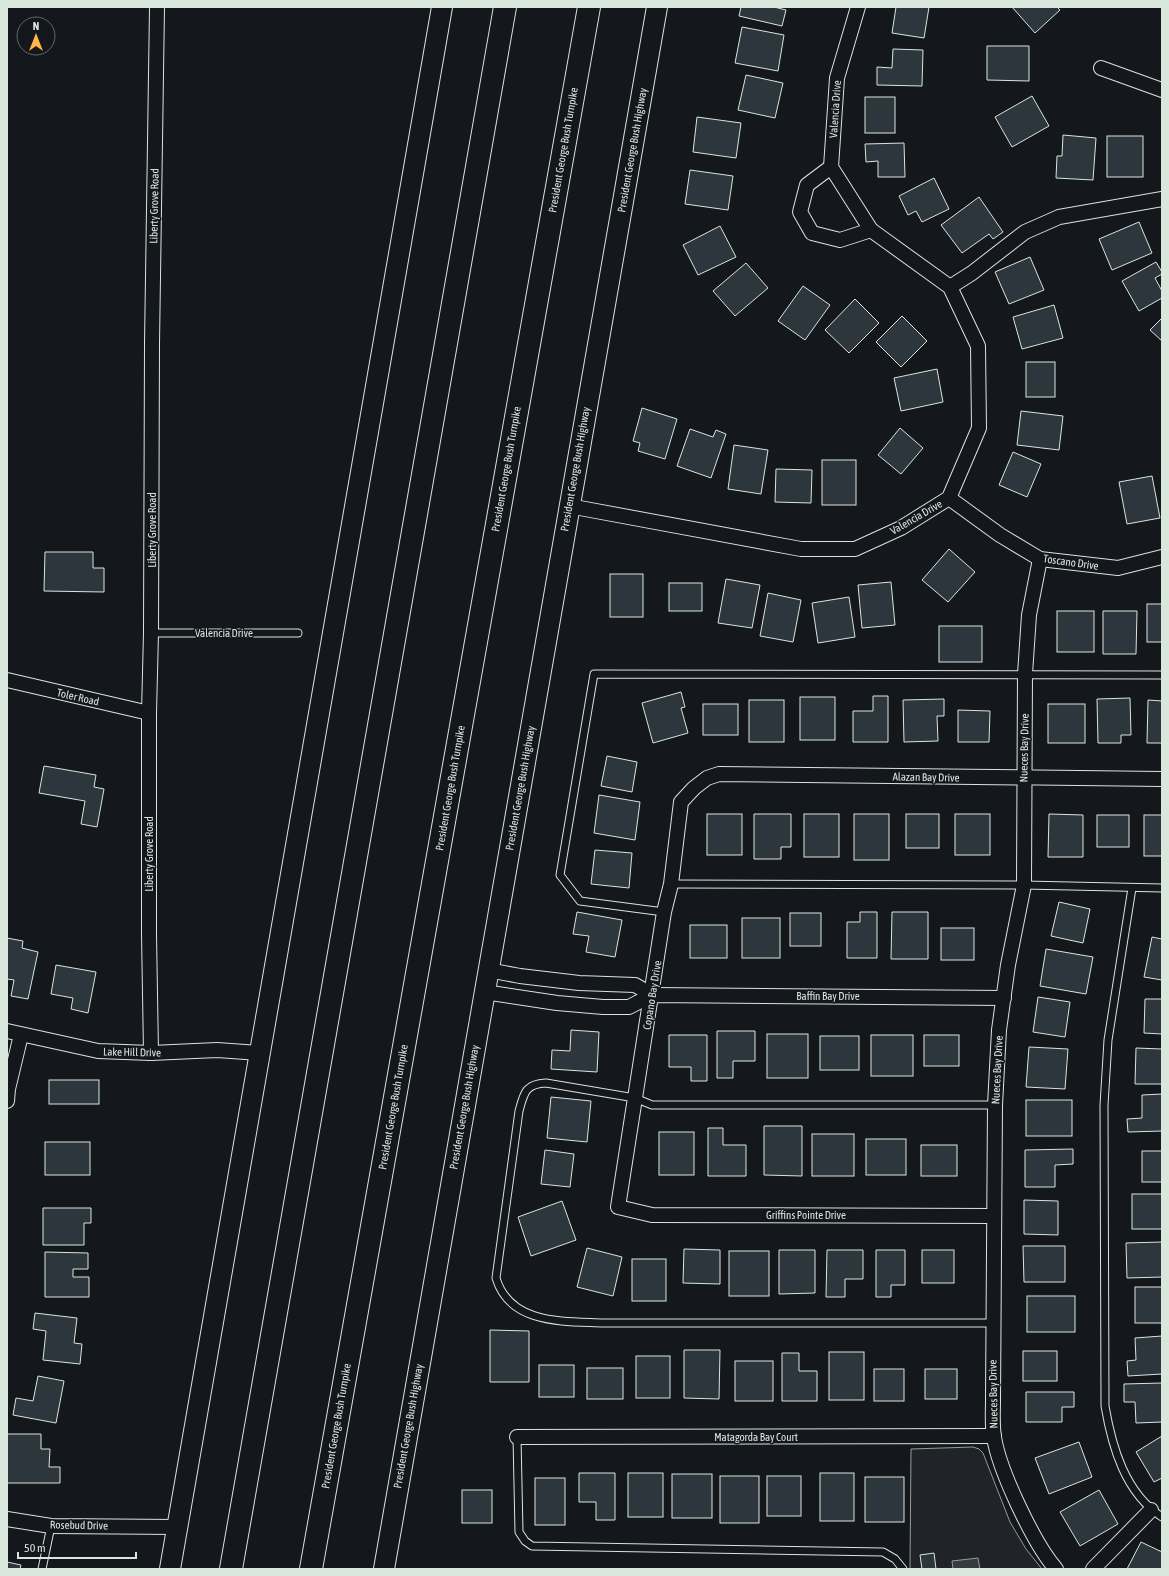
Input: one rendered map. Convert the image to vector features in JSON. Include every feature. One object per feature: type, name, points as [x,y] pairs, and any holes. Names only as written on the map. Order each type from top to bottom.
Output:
[{"type":"highway","points":[[231,1569],[505,7]]},
{"type":"highway","name":"President George Bush Turnpike","points":[[311,1569],[589,7]]},
{"type":"main road","points":[[170,1569],[442,7]]},
{"type":"main road","name":"President George Bush Highway","points":[[384,1569],[657,7]]},
{"type":"street","name":"Liberty Grove Road","points":[[152,1053],[149,934],[149,713],[157,7]]},
{"type":"street","name":"Valencia Drive","points":[[569,506],[800,549],[855,549],[901,528],[949,498],[979,428],[978,346],[950,287],[871,230],[831,167],[837,78],[858,7]]},
{"type":"street","points":[[1101,68],[1162,90]]},
{"type":"street","points":[[831,167],[807,185],[800,212],[812,233],[840,240],[871,230]]},
{"type":"street","points":[[950,287],[972,273],[1025,232],[1059,217],[1162,200]]},
{"type":"street","name":"Toscano Drive","points":[[949,498],[1000,535],[1040,559],[1118,568],[1162,558]]},
{"type":"street","name":"Nueces Bay Drive","points":[[1040,559],[1028,615],[1025,674],[1023,778],[1024,885],[1008,965],[999,1030],[995,1105],[993,1323],[994,1436],[998,1458],[1018,1503],[1045,1556],[1056,1569]]},
{"type":"street","name":"Toler Road","points":[[7,680],[149,713]]},
{"type":"street","name":"Alazan Bay Drive","points":[[694,788],[707,778],[720,774],[1162,779]]},
{"type":"street","name":"Copano Bay Drive","points":[[618,1207],[664,912],[671,884],[681,802],[694,788]]},
{"type":"street","name":"Baffin Bay Drive","points":[[488,970],[520,976],[579,983],[635,985],[652,995]]},
{"type":"street","name":"Baffin Bay Drive","points":[[484,992],[557,1003],[604,1008],[629,1008],[652,995],[1004,998]]},
{"type":"street","name":"Lake Hill Drive","points":[[7,1031],[98,1051],[152,1053],[217,1050],[259,1052]]},
{"type":"street","points":[[7,1101],[8,1089],[21,1035]]},
{"type":"street","name":"Griffins Pointe Drive","points":[[618,1207],[652,1215],[994,1216]]},
{"type":"street","name":"Matagorda Bay Court","points":[[517,1436],[994,1436]]},
{"type":"street","points":[[1093,1569],[1156,1514]]},
{"type":"street","name":"Rosebud Drive","points":[[7,1519],[51,1526],[177,1527]]},
{"type":"lane","name":"Valencia Drive","points":[[151,633],[298,633]]},
{"type":"lane","points":[[664,912],[580,901],[560,875],[594,674],[1162,675]]},
{"type":"lane","points":[[671,884],[1024,885],[1162,888]]},
{"type":"lane","points":[[1132,888],[1108,1040],[1104,1105],[1105,1406],[1109,1429],[1117,1457],[1133,1487],[1156,1514]]},
{"type":"lane","points":[[993,1323],[604,1323],[553,1320],[521,1311],[506,1299],[499,1288],[496,1278],[518,1119],[524,1094],[535,1084],[546,1083],[635,1098],[652,1105],[995,1105]]},
{"type":"lane","points":[[517,1436],[519,1532],[525,1541],[532,1546],[883,1552],[895,1559],[903,1569]]},
{"type":"lane","points":[[42,1569],[51,1526]]},
{"type":"shaded area","points":[[973,1447],[979,1449],[983,1453],[1010,1522],[1026,1549],[1042,1569],[910,1569],[911,1449]]},
{"type":"shaded area","points":[[978,1558],[980,1569],[953,1569],[952,1561]]},
{"type":"building","points":[[741,7],[774,7],[786,10],[782,26],[739,16]]},
{"type":"building","points":[[896,7],[929,7],[924,38],[892,33]]},
{"type":"building","points":[[1012,7],[1057,7],[1060,10],[1035,33]]},
{"type":"building","points":[[742,27],[784,35],[778,71],[735,63]]},
{"type":"building","points":[[987,46],[1029,46],[1029,81],[987,80]]},
{"type":"building","points":[[893,49],[923,50],[922,86],[877,85],[877,67],[892,68]]},
{"type":"building","points":[[746,75],[783,83],[775,118],[738,110]]},
{"type":"building","points":[[1032,96],[1049,126],[1012,147],[995,117]]},
{"type":"building","points":[[865,97],[895,97],[895,133],[865,133]]},
{"type":"building","points":[[697,117],[741,123],[736,158],[693,152]]},
{"type":"building","points":[[1063,135],[1096,138],[1093,180],[1056,178],[1057,156],[1062,156]]},
{"type":"building","points":[[1107,136],[1143,136],[1143,177],[1107,177]]},
{"type":"building","points":[[904,143],[905,177],[878,177],[878,161],[866,162],[865,144]]},
{"type":"building","points":[[690,170],[733,176],[728,210],[685,204]]},
{"type":"building","points":[[934,178],[949,209],[922,222],[916,211],[908,215],[899,196]]},
{"type":"building","points":[[979,197],[1003,232],[993,239],[989,234],[962,253],[941,225]]},
{"type":"building","points":[[1139,222],[1152,253],[1112,270],[1099,239]]},
{"type":"building","points":[[720,226],[736,257],[698,275],[683,245]]},
{"type":"building","points":[[1030,257],[1044,290],[1009,304],[995,272]]},
{"type":"building","points":[[1156,262],[1162,272],[1162,274],[1155,278],[1162,291],[1162,298],[1139,311],[1122,281]]},
{"type":"building","points":[[746,263],[768,288],[735,316],[713,291]]},
{"type":"building","points":[[803,286],[830,305],[805,340],[778,321]]},
{"type":"building","points":[[855,299],[879,323],[849,353],[825,330]]},
{"type":"building","points":[[1054,305],[1063,338],[1022,349],[1013,317]]},
{"type":"building","points":[[902,316],[927,341],[901,367],[876,342]]},
{"type":"building","points":[[1162,318],[1162,341],[1150,330]]},
{"type":"building","points":[[1026,362],[1055,362],[1055,397],[1026,397]]},
{"type":"building","points":[[937,369],[943,402],[901,411],[894,378]]},
{"type":"building","points":[[642,408],[677,419],[665,459],[638,451],[640,443],[633,441]]},
{"type":"building","points":[[1021,411],[1063,416],[1059,450],[1017,445]]},
{"type":"building","points":[[900,428],[923,448],[901,474],[878,455]]},
{"type":"building","points":[[690,429],[713,437],[716,430],[726,434],[711,478],[677,466]]},
{"type":"building","points":[[734,445],[768,450],[761,494],[728,489]]},
{"type":"building","points":[[1013,452],[1041,464],[1027,497],[999,485]]},
{"type":"building","points":[[822,460],[856,460],[856,505],[822,505]]},
{"type":"building","points":[[776,469],[812,470],[811,503],[775,502]]},
{"type":"building","points":[[1152,476],[1160,518],[1127,524],[1119,482]]},
{"type":"building","points":[[949,549],[975,572],[948,602],[922,580]]},
{"type":"building","points":[[45,552],[93,552],[93,568],[104,568],[104,592],[44,591]]},
{"type":"building","points":[[610,574],[643,574],[643,617],[610,617]]},
{"type":"building","points":[[726,579],[760,585],[752,628],[718,623]]},
{"type":"building","points":[[891,582],[895,625],[862,628],[858,585]]},
{"type":"building","points":[[669,583],[702,583],[702,611],[669,611]]},
{"type":"building","points":[[768,593],[801,600],[793,642],[760,636]]},
{"type":"building","points":[[849,597],[855,637],[818,643],[812,603]]},
{"type":"building","points":[[1147,604],[1162,604],[1162,642],[1147,642]]},
{"type":"building","points":[[1057,611],[1094,611],[1094,652],[1057,652]]},
{"type":"building","points":[[1103,611],[1137,611],[1136,654],[1103,654]]},
{"type":"building","points":[[939,626],[982,626],[982,662],[939,662]]},
{"type":"building","points":[[681,692],[685,707],[681,708],[688,733],[653,743],[642,703]]},
{"type":"building","points":[[873,696],[888,696],[888,742],[853,742],[853,711],[873,711]]},
{"type":"building","points":[[800,697],[835,697],[835,740],[800,740]]},
{"type":"building","points":[[1130,698],[1131,735],[1121,735],[1121,743],[1098,743],[1097,699]]},
{"type":"building","points":[[944,699],[944,716],[937,716],[938,741],[904,742],[903,700]]},
{"type":"building","points":[[749,700],[784,700],[784,742],[749,742]]},
{"type":"building","points":[[1148,700],[1162,701],[1162,743],[1147,743]]},
{"type":"building","points":[[703,704],[738,704],[738,735],[703,735]]},
{"type":"building","points":[[1048,704],[1085,704],[1085,743],[1048,743]]},
{"type":"building","points":[[958,710],[990,711],[989,742],[958,742]]},
{"type":"building","points":[[607,756],[637,762],[632,792],[601,786]]},
{"type":"building","points":[[44,766],[96,775],[94,787],[104,789],[97,827],[81,824],[85,801],[39,793]]},
{"type":"building","points":[[599,795],[640,802],[635,840],[594,833]]},
{"type":"building","points":[[707,814],[742,814],[742,855],[707,855]]},
{"type":"building","points":[[754,814],[791,814],[791,847],[781,847],[781,859],[754,859]]},
{"type":"building","points":[[804,814],[839,814],[839,857],[804,857]]},
{"type":"building","points":[[854,814],[889,814],[889,860],[854,860]]},
{"type":"building","points":[[906,814],[939,814],[939,848],[906,848]]},
{"type":"building","points":[[955,814],[990,814],[990,855],[955,855]]},
{"type":"building","points":[[1049,814],[1083,815],[1083,857],[1048,857]]},
{"type":"building","points":[[1097,815],[1129,815],[1129,847],[1097,847]]},
{"type":"building","points":[[1144,815],[1162,815],[1162,856],[1144,856]]},
{"type":"building","points":[[595,850],[632,853],[629,888],[591,884]]},
{"type":"building","points":[[1059,902],[1090,909],[1083,943],[1051,936]]},
{"type":"building","points":[[577,912],[622,920],[615,957],[586,952],[589,936],[573,934]]},
{"type":"building","points":[[860,912],[877,912],[877,958],[847,958],[847,922],[860,922]]},
{"type":"building","points":[[892,912],[928,912],[928,959],[891,959]]},
{"type":"building","points":[[790,913],[821,913],[821,946],[790,946]]},
{"type":"building","points":[[742,918],[780,918],[780,958],[742,958]]},
{"type":"building","points":[[690,925],[727,925],[727,958],[690,958]]},
{"type":"building","points":[[941,928],[974,928],[974,960],[941,960]]},
{"type":"building","points":[[1152,937],[1162,939],[1162,980],[1144,977]]},
{"type":"building","points":[[7,938],[23,941],[22,948],[38,952],[28,999],[11,996],[14,980],[7,979]]},
{"type":"building","points":[[1046,949],[1093,957],[1086,994],[1040,986]]},
{"type":"building","points":[[56,965],[96,972],[88,1013],[71,1009],[73,998],[51,994]]},
{"type":"building","points":[[1038,997],[1070,1002],[1065,1037],[1033,1032]]},
{"type":"building","points":[[1145,999],[1162,999],[1162,1034],[1144,1033]]},
{"type":"building","points":[[571,1030],[599,1032],[597,1072],[551,1069],[552,1050],[570,1051]]},
{"type":"building","points":[[717,1031],[755,1031],[755,1061],[733,1061],[733,1078],[717,1078]]},
{"type":"building","points":[[767,1034],[808,1034],[808,1078],[767,1078]]},
{"type":"building","points":[[669,1035],[707,1035],[707,1081],[691,1081],[691,1067],[669,1067]]},
{"type":"building","points":[[871,1035],[913,1035],[913,1076],[871,1076]]},
{"type":"building","points":[[924,1035],[959,1035],[959,1066],[924,1066]]},
{"type":"building","points":[[820,1036],[859,1036],[859,1070],[820,1070]]},
{"type":"building","points":[[1029,1047],[1068,1049],[1065,1089],[1026,1087]]},
{"type":"building","points":[[1136,1048],[1162,1049],[1162,1084],[1135,1084]]},
{"type":"building","points":[[49,1080],[99,1080],[99,1104],[49,1104]]},
{"type":"building","points":[[1162,1094],[1162,1131],[1128,1132],[1127,1119],[1142,1118],[1142,1095]]},
{"type":"building","points":[[551,1097],[591,1101],[587,1142],[547,1138]]},
{"type":"building","points":[[1026,1100],[1072,1100],[1072,1136],[1026,1136]]},
{"type":"building","points":[[764,1126],[802,1126],[802,1176],[764,1175]]},
{"type":"building","points":[[708,1128],[723,1128],[723,1145],[746,1145],[746,1176],[708,1176]]},
{"type":"building","points":[[659,1132],[694,1132],[694,1175],[659,1175]]},
{"type":"building","points":[[812,1134],[854,1134],[854,1176],[812,1176]]},
{"type":"building","points":[[866,1139],[906,1139],[906,1175],[866,1175]]},
{"type":"building","points":[[45,1142],[90,1142],[90,1175],[45,1175]]},
{"type":"building","points":[[921,1145],[957,1145],[957,1176],[921,1176]]},
{"type":"building","points":[[1073,1149],[1073,1164],[1055,1165],[1055,1187],[1025,1187],[1025,1150]]},
{"type":"building","points":[[545,1150],[574,1154],[570,1187],[541,1184]]},
{"type":"building","points":[[1142,1151],[1162,1151],[1162,1182],[1142,1182]]},
{"type":"building","points":[[1132,1194],[1162,1194],[1162,1229],[1132,1229]]},
{"type":"building","points":[[1024,1200],[1058,1201],[1058,1235],[1024,1234]]},
{"type":"building","points":[[562,1201],[576,1240],[531,1256],[518,1217]]},
{"type":"building","points":[[43,1208],[91,1208],[91,1223],[84,1223],[84,1245],[43,1245]]},
{"type":"building","points":[[1162,1242],[1162,1277],[1127,1278],[1126,1243]]},
{"type":"building","points":[[1023,1246],[1065,1246],[1065,1282],[1024,1282]]},
{"type":"building","points":[[587,1248],[622,1257],[613,1296],[577,1287]]},
{"type":"building","points":[[684,1249],[720,1250],[720,1284],[683,1283]]},
{"type":"building","points":[[779,1250],[815,1250],[815,1293],[779,1294]]},
{"type":"building","points":[[827,1250],[863,1250],[863,1279],[845,1279],[845,1297],[826,1297]]},
{"type":"building","points":[[876,1250],[905,1250],[905,1285],[891,1285],[891,1297],[876,1297]]},
{"type":"building","points":[[922,1250],[954,1250],[954,1283],[922,1283]]},
{"type":"building","points":[[729,1251],[769,1251],[769,1296],[729,1296]]},
{"type":"building","points":[[45,1252],[88,1253],[88,1269],[73,1269],[73,1277],[89,1277],[89,1297],[45,1297]]},
{"type":"building","points":[[632,1259],[666,1259],[666,1301],[632,1301]]},
{"type":"building","points":[[1135,1287],[1162,1287],[1162,1323],[1135,1323]]},
{"type":"building","points":[[1027,1296],[1075,1296],[1075,1332],[1027,1332]]},
{"type":"building","points":[[35,1313],[77,1318],[74,1343],[82,1344],[80,1364],[43,1360],[46,1331],[33,1329]]},
{"type":"building","points":[[490,1330],[529,1331],[529,1382],[490,1382]]},
{"type":"building","points":[[1162,1336],[1162,1374],[1128,1376],[1127,1361],[1136,1360],[1135,1338]]},
{"type":"building","points":[[684,1350],[720,1350],[719,1399],[684,1398]]},
{"type":"building","points":[[1023,1351],[1057,1351],[1057,1381],[1023,1381]]},
{"type":"building","points":[[829,1352],[864,1352],[864,1400],[829,1400]]},
{"type":"building","points":[[782,1353],[799,1353],[799,1371],[817,1371],[817,1401],[782,1401]]},
{"type":"building","points":[[636,1356],[670,1356],[670,1398],[636,1398]]},
{"type":"building","points":[[735,1361],[773,1361],[773,1401],[735,1401]]},
{"type":"building","points":[[539,1365],[574,1365],[574,1397],[539,1397]]},
{"type":"building","points":[[587,1368],[623,1368],[623,1399],[587,1399]]},
{"type":"building","points":[[874,1369],[904,1369],[904,1401],[874,1401]]},
{"type":"building","points":[[925,1369],[957,1369],[957,1399],[925,1399]]},
{"type":"building","points":[[38,1376],[64,1381],[56,1423],[13,1415],[16,1398],[33,1401]]},
{"type":"building","points":[[1162,1383],[1162,1422],[1136,1423],[1135,1402],[1124,1402],[1124,1384]]},
{"type":"building","points":[[1026,1392],[1074,1392],[1074,1407],[1062,1407],[1062,1422],[1026,1422]]},
{"type":"building","points":[[7,1434],[41,1434],[41,1449],[50,1449],[49,1467],[60,1467],[60,1483],[7,1483]]},
{"type":"building","points":[[1162,1436],[1162,1478],[1154,1482],[1136,1452]]},
{"type":"building","points":[[1079,1442],[1092,1477],[1049,1494],[1035,1458]]},
{"type":"building","points":[[579,1473],[615,1473],[615,1520],[596,1520],[596,1502],[579,1502]]},
{"type":"building","points":[[628,1473],[663,1473],[663,1517],[628,1517]]},
{"type":"building","points":[[820,1473],[854,1473],[854,1521],[820,1521]]},
{"type":"building","points":[[672,1474],[712,1474],[712,1518],[672,1518]]},
{"type":"building","points":[[720,1476],[759,1476],[759,1523],[720,1523]]},
{"type":"building","points":[[767,1476],[801,1476],[801,1516],[767,1516]]},
{"type":"building","points":[[865,1477],[904,1477],[904,1522],[865,1522]]},
{"type":"building","points":[[535,1478],[565,1478],[565,1525],[535,1525]]},
{"type":"building","points":[[462,1490],[492,1490],[492,1523],[462,1523]]},
{"type":"building","points":[[1099,1490],[1118,1524],[1080,1546],[1060,1512]]},
{"type":"building","points":[[1141,1542],[1162,1552],[1162,1569],[1127,1569]]},
{"type":"building","points":[[934,1553],[936,1569],[922,1569],[920,1555]]},
{"type":"building","points":[[7,1562],[21,1565],[20,1569],[7,1569]]}]
